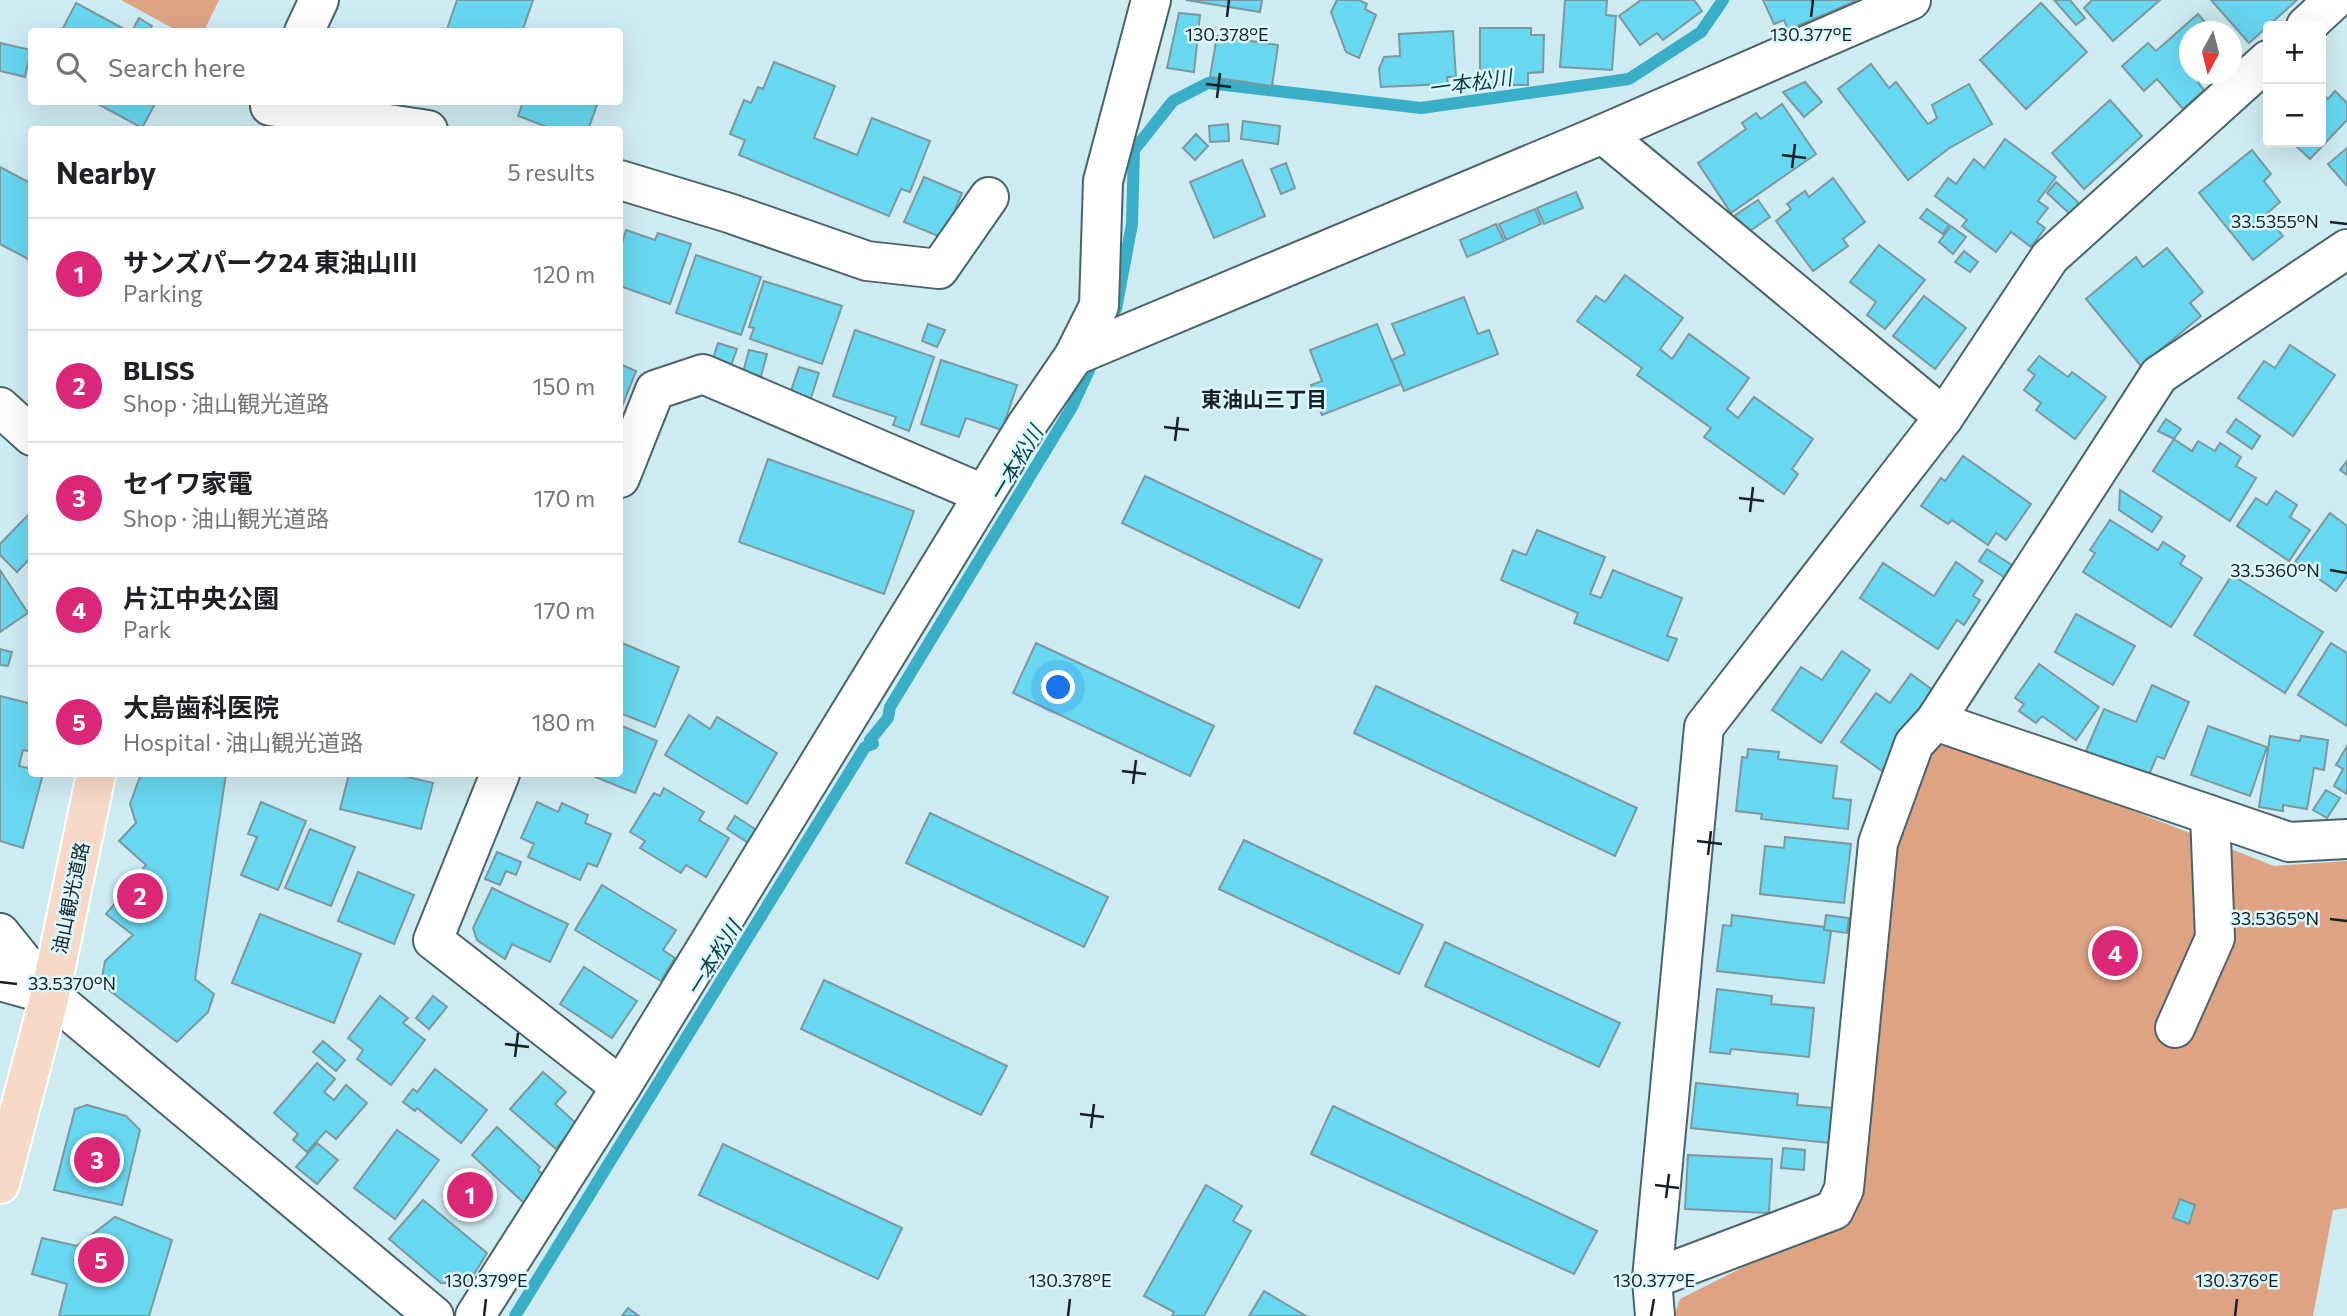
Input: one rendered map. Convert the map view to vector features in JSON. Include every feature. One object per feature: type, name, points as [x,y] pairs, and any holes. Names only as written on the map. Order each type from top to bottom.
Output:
[{"type":"main road","name":"油山観光道路","points":[[0,1184],[50,995],[95,777]]},
{"type":"street","points":[[306,28],[319,0]]},
{"type":"street","points":[[475,1316],[621,1087],[983,494],[1079,354],[1099,306],[1103,181],[1151,0]]},
{"type":"street","points":[[1079,354],[1603,134],[1911,0]]},
{"type":"street","points":[[2311,21],[2334,0]]},
{"type":"street","points":[[1654,1298],[1704,727],[1944,417],[2050,257],[2263,65]]},
{"type":"street","points":[[268,112],[392,126]]},
{"type":"street","points":[[1603,134],[1944,417]]},
{"type":"street","points":[[623,181],[729,213],[867,261],[939,269],[989,197]]},
{"type":"street","points":[[1654,1298],[1834,1210],[1844,1189],[1878,843],[1914,744],[1935,721],[2159,375],[2347,249]]},
{"type":"street","points":[[623,470],[655,390],[703,374],[983,494]]},
{"type":"street","points":[[0,407],[28,432]]},
{"type":"street","points":[[1935,721],[2289,842],[2347,839]]},
{"type":"street","points":[[499,777],[433,940],[621,1087]]},
{"type":"street","points":[[2175,1028],[2215,938],[2210,815]]},
{"type":"street","points":[[0,933],[50,995],[434,1316]]},
{"type":"street","points":[[0,981],[50,995]]},
{"type":"shaded area","points":[[121,0],[219,0],[205,28],[172,28]]},
{"type":"shaded area","points":[[1955,741],[2274,866],[2347,861],[2347,1208],[2333,1210],[2313,1316],[1674,1316],[1680,1299],[1835,1221],[1895,852],[1925,752]]},
{"type":"building","points":[[457,0],[533,0],[523,28],[447,28]]},
{"type":"building","points":[[1186,0],[1262,0],[1260,12]]},
{"type":"building","points":[[1337,0],[1359,0],[1367,4],[1365,9],[1376,15],[1359,58],[1346,52],[1331,12]]},
{"type":"building","points":[[1565,0],[1607,0],[1606,15],[1616,16],[1612,70],[1560,67]]},
{"type":"building","points":[[1641,0],[1694,0],[1702,11],[1663,40],[1657,33],[1640,45],[1619,16]]},
{"type":"building","points":[[1763,0],[1856,1],[1788,30],[1784,20],[1774,24]]},
{"type":"building","points":[[2054,0],[2070,0],[2085,18],[2076,25]]},
{"type":"building","points":[[2092,0],[2160,0],[2113,41],[2084,8]]},
{"type":"building","points":[[2211,0],[2297,0],[2274,21],[2263,21],[2263,30],[2249,43],[2242,35],[2242,21],[2230,21]]},
{"type":"building","points":[[76,3],[122,28],[63,28]]},
{"type":"building","points":[[2041,3],[2087,52],[2026,109],[1980,60]]},
{"type":"building","points":[[1179,13],[1200,15],[1194,72],[1167,68]]},
{"type":"building","points":[[2198,14],[2204,21],[2190,21]]},
{"type":"building","points":[[139,18],[152,26],[151,28],[134,28]]},
{"type":"building","points":[[1480,28],[1531,28],[1531,35],[1544,35],[1543,72],[1528,73],[1528,85],[1480,85]]},
{"type":"building","points":[[1453,31],[1456,77],[1447,77],[1448,84],[1381,87],[1379,69],[1384,57],[1400,56],[1399,34]]},
{"type":"building","points":[[2179,31],[2179,84],[2199,84],[2204,90],[2183,109],[2157,79],[2144,91],[2122,66],[2148,43],[2156,51]]},
{"type":"building","points":[[1217,36],[1278,45],[1272,86],[1210,77]]},
{"type":"building","points":[[0,43],[28,49],[25,77],[0,71]]},
{"type":"building","points":[[774,62],[835,86],[814,138],[857,155],[872,118],[930,141],[910,192],[901,189],[889,216],[739,155],[745,140],[730,134],[744,100],[751,103],[758,87],[763,89]]},
{"type":"building","points":[[1871,64],[1889,88],[1896,82],[1928,124],[1937,118],[1932,105],[1969,84],[1992,124],[1948,149],[1908,180],[1838,89]]},
{"type":"building","points":[[1805,82],[1822,102],[1804,117],[1783,92]]},
{"type":"building","points":[[2335,91],[2347,103],[2347,120],[2326,142],[2326,97],[2328,99]]},
{"type":"building","points":[[2110,100],[2142,136],[2084,189],[2052,153]]},
{"type":"building","points":[[1782,104],[1816,154],[1731,213],[1698,163],[1746,129],[1742,123],[1756,113],[1761,119]]},
{"type":"building","points":[[100,105],[154,105],[143,126]]},
{"type":"building","points":[[522,105],[597,105],[589,126],[544,126],[518,116]]},
{"type":"building","points":[[1243,121],[1280,126],[1278,144],[1241,139]]},
{"type":"building","points":[[1228,124],[1229,141],[1210,142],[1209,126]]},
{"type":"building","points":[[1196,134],[1208,146],[1195,160],[1183,148]]},
{"type":"building","points":[[2005,139],[2056,177],[2038,201],[2048,208],[2037,222],[2045,228],[2031,247],[2011,232],[1996,252],[1962,226],[1967,220],[1935,196],[1948,178],[1956,184],[1974,159],[1984,168]]},
{"type":"building","points":[[2297,147],[2321,147],[2310,159]]},
{"type":"building","points":[[2347,148],[2347,186],[2328,164]]},
{"type":"building","points":[[2252,150],[2271,174],[2264,181],[2280,202],[2265,215],[2283,236],[2253,260],[2199,193]]},
{"type":"building","points":[[1242,160],[1265,216],[1214,238],[1190,182]]},
{"type":"building","points":[[1286,163],[1295,188],[1281,194],[1271,169]]},
{"type":"building","points":[[0,167],[28,182],[28,259],[0,244]]},
{"type":"building","points":[[924,177],[962,193],[943,238],[904,222]]},
{"type":"building","points":[[1833,178],[1865,222],[1843,239],[1848,246],[1813,271],[1776,221],[1791,209],[1787,204],[1805,191],[1809,197]]},
{"type":"building","points":[[2056,182],[2079,203],[2070,214],[2047,193]]},
{"type":"building","points":[[1576,192],[1583,208],[1544,224],[1537,208]]},
{"type":"building","points":[[1758,200],[1770,217],[1750,231],[1734,216]]},
{"type":"building","points":[[1535,209],[1541,224],[1506,240],[1499,224]]},
{"type":"building","points":[[1927,209],[1949,225],[1943,234],[1920,218]]},
{"type":"building","points":[[1496,224],[1504,241],[1467,257],[1460,240]]},
{"type":"building","points":[[1951,226],[1966,237],[1953,254],[1939,242]]},
{"type":"building","points":[[626,230],[655,240],[658,233],[691,244],[670,304],[623,287],[623,240]]},
{"type":"building","points":[[1879,245],[1925,280],[1885,329],[1867,315],[1876,302],[1850,282]]},
{"type":"building","points":[[2167,248],[2203,292],[2190,303],[2201,316],[2141,366],[2086,299],[2136,257],[2143,267]]},
{"type":"building","points":[[1964,251],[1978,262],[1970,272],[1955,262]]},
{"type":"building","points":[[696,255],[761,277],[741,335],[676,313]]},
{"type":"building","points":[[1625,275],[1683,318],[1660,349],[1672,359],[1689,334],[1749,378],[1727,409],[1738,418],[1754,397],[1813,439],[1792,469],[1798,474],[1784,494],[1704,437],[1711,428],[1637,375],[1642,368],[1577,321],[1596,296],[1605,302]]},
{"type":"building","points":[[764,281],[842,306],[822,364],[750,339],[754,328],[749,327]]},
{"type":"building","points":[[1924,296],[1966,328],[1935,369],[1893,336]]},
{"type":"building","points":[[1464,297],[1478,334],[1489,330],[1498,354],[1404,391],[1392,360],[1405,354],[1392,324]]},
{"type":"building","points":[[928,324],[945,330],[937,347],[922,341]]},
{"type":"building","points":[[1377,324],[1401,384],[1322,415],[1311,385],[1322,381],[1310,350]]},
{"type":"building","points":[[855,330],[934,357],[909,431],[893,425],[896,417],[833,396]]},
{"type":"building","points":[[718,343],[737,349],[729,371],[711,365]]},
{"type":"building","points":[[2290,345],[2335,375],[2293,436],[2238,398],[2264,361],[2275,368]]},
{"type":"building","points":[[749,350],[767,354],[760,380],[742,376]]},
{"type":"building","points":[[2039,356],[2068,377],[2072,372],[2106,397],[2075,439],[2036,410],[2041,403],[2024,390],[2035,375],[2028,370]]},
{"type":"building","points":[[941,360],[1017,385],[1002,430],[966,418],[959,437],[921,424]]},
{"type":"building","points":[[623,365],[636,371],[623,404]]},
{"type":"building","points":[[799,367],[819,373],[810,401],[790,394]]},
{"type":"building","points":[[2166,419],[2181,429],[2174,439],[2158,431]]},
{"type":"building","points":[[2236,419],[2260,436],[2252,449],[2227,432]]},
{"type":"building","points":[[2174,439],[2192,451],[2198,441],[2215,451],[2220,443],[2241,457],[2236,466],[2256,478],[2230,521],[2153,471]]},
{"type":"building","points":[[1963,456],[2031,504],[2006,540],[1996,533],[1988,545],[1952,520],[1948,524],[1921,506],[1941,478],[1945,481]]},
{"type":"building","points":[[768,459],[914,511],[884,594],[739,542]]},
{"type":"building","points":[[2347,461],[2347,475],[2340,470]]},
{"type":"building","points":[[1145,476],[1322,560],[1299,608],[1122,523]]},
{"type":"building","points":[[2120,490],[2162,517],[2152,532],[2119,510]]},
{"type":"building","points":[[2276,491],[2297,505],[2290,517],[2310,530],[2289,561],[2237,526],[2256,498],[2267,505]]},
{"type":"building","points":[[2330,513],[2347,526],[2347,576],[2336,591],[2295,562]]},
{"type":"building","points":[[28,515],[28,560],[17,572],[0,555],[0,544]]},
{"type":"building","points":[[2110,520],[2158,550],[2163,542],[2185,556],[2180,564],[2202,578],[2171,627],[2083,572],[2095,553],[2090,550]]},
{"type":"building","points":[[1537,530],[1605,557],[1590,594],[1601,598],[1613,570],[1682,598],[1667,636],[1677,639],[1668,661],[1574,623],[1578,613],[1501,580],[1513,550],[1526,555]]},
{"type":"building","points":[[1987,549],[2012,565],[2004,577],[1979,561]]},
{"type":"building","points":[[1956,562],[1983,581],[1973,596],[1980,600],[1964,625],[1957,620],[1938,649],[1860,598],[1883,563],[1934,596]]},
{"type":"building","points":[[0,570],[28,613],[0,632]]},
{"type":"building","points":[[2232,575],[2323,632],[2285,693],[2194,635]]},
{"type":"building","points":[[2076,614],[2135,646],[2113,685],[2055,652]]},
{"type":"building","points":[[623,643],[679,667],[655,727],[623,714]]},
{"type":"building","points":[[1036,643],[1214,726],[1190,776],[1013,693]]},
{"type":"building","points":[[2331,643],[2347,653],[2347,726],[2298,695]]},
{"type":"building","points":[[0,649],[12,652],[8,666],[0,665]]},
{"type":"building","points":[[1842,651],[1870,670],[1821,743],[1772,710],[1801,667],[1822,680]]},
{"type":"building","points":[[2039,664],[2099,707],[2076,740],[2042,716],[2036,723],[2019,711],[2024,704],[2015,698]]},
{"type":"building","points":[[1911,674],[1938,694],[1882,771],[1841,742],[1876,693],[1890,703]]},
{"type":"building","points":[[2152,685],[2189,702],[2164,759],[2157,756],[2145,784],[2083,758],[2104,709],[2136,722]]},
{"type":"building","points":[[1376,686],[1637,808],[1615,856],[1354,733]]},
{"type":"building","points":[[0,696],[28,703],[28,751],[23,750],[19,766],[28,768],[28,777],[42,777],[23,848],[0,841]]},
{"type":"building","points":[[689,715],[710,729],[717,717],[777,753],[747,804],[665,755]]},
{"type":"building","points":[[623,726],[657,741],[635,793],[595,777],[623,777]]},
{"type":"building","points":[[2208,726],[2267,747],[2250,796],[2191,775]]},
{"type":"building","points":[[2270,736],[2300,741],[2301,736],[2328,740],[2324,770],[2314,768],[2307,809],[2283,805],[2283,811],[2259,807]]},
{"type":"building","points":[[2347,746],[2347,794],[2334,786],[2343,769],[2336,765]]},
{"type":"building","points":[[1748,749],[1779,752],[1778,759],[1837,766],[1833,798],[1851,800],[1848,829],[1761,819],[1762,814],[1736,811],[1742,757],[1747,758]]},
{"type":"building","points":[[140,777],[226,777],[195,979],[214,994],[208,1012],[177,1042],[101,984],[105,961],[133,935],[106,914],[146,865],[119,841],[136,823],[130,804]]},
{"type":"building","points":[[348,777],[408,777],[433,783],[421,829],[340,809]]},
{"type":"building","points":[[664,788],[704,812],[699,820],[729,838],[706,877],[686,865],[681,873],[640,848],[645,841],[630,832],[654,793],[660,796]]},
{"type":"building","points":[[2326,790],[2340,798],[2327,818],[2313,810]]},
{"type":"building","points":[[261,802],[306,821],[278,890],[241,875],[257,837],[248,834]]},
{"type":"building","points":[[537,802],[558,812],[562,803],[588,815],[585,823],[611,834],[597,867],[588,863],[580,880],[528,857],[534,844],[521,838]]},
{"type":"building","points":[[930,813],[1108,897],[1084,947],[906,863]]},
{"type":"building","points":[[735,816],[758,831],[750,844],[727,829]]},
{"type":"building","points":[[310,829],[355,847],[331,906],[285,888]]},
{"type":"building","points":[[1785,837],[1851,844],[1844,903],[1760,894],[1765,846],[1784,848]]},
{"type":"building","points":[[1244,840],[1423,925],[1399,974],[1219,889]]},
{"type":"building","points":[[497,852],[521,862],[516,875],[506,871],[500,885],[485,879]]},
{"type":"building","points":[[358,872],[414,895],[394,944],[338,921]]},
{"type":"building","points":[[602,885],[676,930],[663,950],[675,958],[661,981],[575,930]]},
{"type":"building","points":[[492,888],[568,924],[550,962],[512,944],[505,959],[477,940],[473,928]]},
{"type":"building","points":[[260,914],[361,954],[334,1023],[232,983]]},
{"type":"building","points":[[1732,915],[1824,927],[1824,930],[1831,931],[1824,983],[1717,971],[1723,925],[1731,926]]},
{"type":"building","points":[[1826,915],[1849,918],[1847,933],[1824,930]]},
{"type":"building","points":[[1445,942],[1620,1023],[1599,1067],[1425,986]]},
{"type":"building","points":[[584,967],[637,1001],[612,1038],[560,1004]]},
{"type":"building","points":[[824,980],[1007,1066],[981,1115],[801,1029]]},
{"type":"building","points":[[1717,989],[1772,996],[1771,1004],[1814,1008],[1809,1057],[1731,1049],[1730,1054],[1710,1052]]},
{"type":"building","points":[[380,996],[408,1018],[403,1023],[425,1040],[391,1085],[357,1059],[363,1050],[348,1038]]},
{"type":"building","points":[[433,996],[447,1007],[429,1029],[416,1018]]},
{"type":"building","points":[[323,1041],[345,1060],[336,1071],[313,1052]]},
{"type":"building","points":[[317,1063],[335,1079],[324,1092],[334,1100],[346,1085],[367,1103],[336,1139],[326,1131],[307,1152],[293,1140],[298,1134],[274,1113]]},
{"type":"building","points":[[435,1069],[487,1110],[461,1143],[417,1108],[415,1111],[403,1102],[413,1089],[417,1092]]},
{"type":"building","points":[[543,1072],[566,1092],[555,1104],[577,1124],[556,1149],[510,1109]]},
{"type":"building","points":[[1696,1083],[1798,1094],[1797,1105],[1833,1108],[1829,1143],[1691,1128]]},
{"type":"building","points":[[87,1105],[126,1116],[140,1130],[122,1205],[54,1190],[75,1109]]},
{"type":"building","points":[[1333,1106],[1597,1231],[1574,1274],[1311,1154]]},
{"type":"building","points":[[497,1127],[540,1167],[538,1170],[547,1179],[524,1203],[472,1155]]},
{"type":"building","points":[[397,1130],[439,1160],[395,1219],[354,1188]]},
{"type":"building","points":[[317,1143],[338,1160],[317,1184],[296,1167]]},
{"type":"building","points":[[723,1144],[902,1228],[878,1279],[699,1195]]},
{"type":"building","points":[[1783,1148],[1805,1150],[1804,1170],[1781,1168]]},
{"type":"building","points":[[1688,1155],[1772,1159],[1769,1213],[1685,1209]]},
{"type":"building","points":[[1206,1185],[1242,1206],[1233,1221],[1251,1231],[1204,1316],[1172,1316],[1174,1312],[1144,1296]]},
{"type":"building","points":[[2180,1199],[2195,1205],[2189,1224],[2173,1218]]},
{"type":"building","points":[[423,1200],[487,1253],[468,1284],[441,1283],[389,1239]]},
{"type":"building","points":[[115,1217],[172,1240],[149,1316],[59,1316],[67,1284],[32,1274],[42,1238],[77,1246]]},
{"type":"building","points":[[1264,1291],[1306,1316],[1249,1316]]},
{"type":"building","points":[[628,1308],[639,1316],[622,1316]]},
{"type":"waterway","name":"一本松川","points":[[1116,309],[1132,224],[1134,150],[1173,101],[1208,83],[1421,108],[1629,79],[1701,32],[1723,0]]},
{"type":"waterway","name":"一本松川","points":[[515,1316],[865,747],[873,744],[870,740],[888,718],[890,707],[1072,407],[1095,357]]},
{"type":"place","name":"BLISS","points":[[140,896]]},
{"type":"place","name":"片江中央公園","points":[[2115,953]]},
{"type":"place","name":"セイワ家電","points":[[97,1160]]},
{"type":"place","name":"サンズパーク24 東油山Ⅲ","points":[[470,1195]]},
{"type":"place","name":"大島歯科医院","points":[[101,1260]]},
{"type":"district","name":"東油山三丁目","points":[[1264,398]]}]
